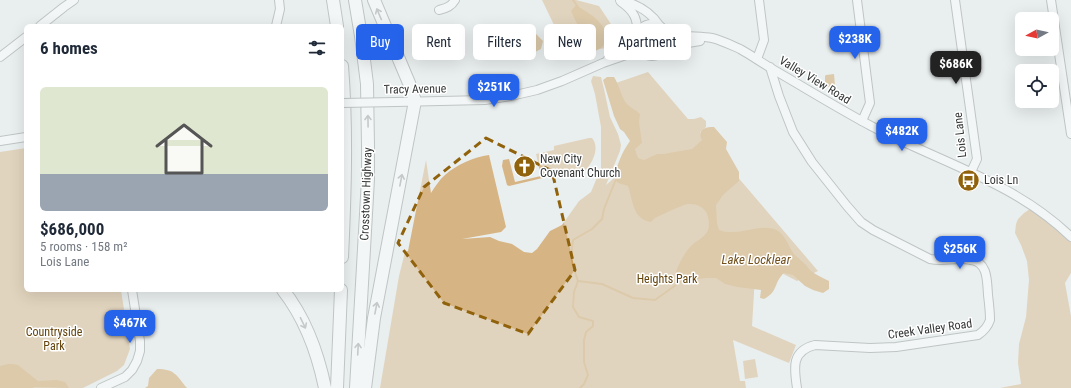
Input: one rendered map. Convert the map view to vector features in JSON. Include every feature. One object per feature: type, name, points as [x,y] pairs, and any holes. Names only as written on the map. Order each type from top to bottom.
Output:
[{"type":"highway","points":[[333,0],[337,24]]},
{"type":"highway","name":"Crosstown Highway","points":[[355,0],[367,84],[368,146],[368,179],[356,388]]},
{"type":"highway","points":[[365,388],[374,318],[415,101],[409,83],[374,0]]},
{"type":"highway","name":"Crosstown Highway","points":[[344,102],[346,137],[344,197]]},
{"type":"highway","points":[[284,292],[295,308],[311,339],[325,388]]},
{"type":"highway","points":[[337,388],[341,292]]},
{"type":"street","points":[[43,24],[74,0]]},
{"type":"street","points":[[276,24],[280,9],[279,0]]},
{"type":"street","points":[[439,10],[451,6],[455,0]]},
{"type":"street","points":[[617,0],[632,11],[638,24]]},
{"type":"street","points":[[620,0],[638,5],[646,10],[659,24]]},
{"type":"street","points":[[757,60],[764,40],[758,0]]},
{"type":"street","points":[[857,0],[870,103],[862,121]]},
{"type":"street","name":"Lois Lane","points":[[954,0],[977,159],[971,172]]},
{"type":"street","points":[[1051,0],[1071,134]]},
{"type":"street","name":"Valley View Road","points":[[691,36],[712,38],[740,49],[862,121],[1006,189],[1050,218],[1071,237]]},
{"type":"street","points":[[691,42],[712,38]]},
{"type":"street","points":[[0,57],[24,39]]},
{"type":"street","name":"Tracy Avenue","points":[[603,63],[607,60]]},
{"type":"street","name":"Tracy Avenue","points":[[344,103],[485,100],[512,96],[555,84],[611,60]]},
{"type":"street","name":"Creek Valley Road","points":[[770,67],[793,132],[812,162],[861,222],[884,237],[930,259],[971,260],[978,262],[982,266],[987,277],[990,320],[983,332],[978,335],[896,347],[870,348],[815,345],[808,346],[801,351],[796,360],[794,373],[797,388]]},
{"type":"street","points":[[0,141],[24,137]]},
{"type":"street","points":[[101,388],[125,377],[138,361],[140,341],[132,292]]},
{"type":"highlighted area","points":[[486,138],[552,171],[575,270],[528,334],[444,303],[398,243],[424,187]]},
{"type":"green space","points":[[542,0],[576,0],[599,6],[611,24],[604,24],[604,48],[596,50],[596,24],[554,24]]},
{"type":"green space","name":"Heights Park","points":[[648,72],[688,119],[701,117],[706,121],[706,127],[700,133],[818,271],[797,281],[756,260],[752,326],[796,345],[789,363],[733,340],[740,381],[745,381],[746,388],[380,388],[399,276],[405,252],[408,251],[426,160],[431,193],[449,171],[471,160],[489,155],[506,227],[501,232],[462,239],[490,237],[512,244],[524,252],[532,253],[537,249],[550,231],[562,225],[579,201],[591,192],[601,168],[601,127],[591,81],[593,76],[601,77],[610,117],[618,134],[621,145],[606,185],[614,178],[615,180],[635,142],[610,85]]},
{"type":"green space","points":[[592,138],[595,143],[595,154],[590,165],[578,176],[576,170],[509,186],[507,185],[502,166],[503,160],[509,159],[515,182],[541,176],[536,154],[554,150],[554,146]]},
{"type":"green space","name":"Countryside Park","points":[[24,148],[24,292],[121,292],[130,349],[124,365],[117,371],[83,388],[0,388],[0,152]]},
{"type":"green space","points":[[1030,209],[1071,237],[1071,273],[1065,283],[1071,316],[1071,388],[1000,388],[1021,384],[1018,363],[1019,344],[1026,317],[1029,280],[1027,261],[1015,233],[1018,219]]},
{"type":"green space","points":[[755,359],[758,377],[745,379],[743,361]]},
{"type":"water","points":[[576,5],[596,18],[604,29],[604,45],[596,50],[596,24],[577,24],[571,11]]},
{"type":"water","points":[[536,34],[543,41],[541,49],[536,52]]},
{"type":"water","points":[[834,74],[835,86],[827,87],[825,76]]},
{"type":"water","name":"Lake Locklear","points":[[607,77],[614,77],[625,102],[640,114],[639,122],[642,143],[635,149],[638,158],[644,160],[657,154],[692,149],[702,140],[700,134],[704,128],[714,127],[727,142],[726,149],[739,172],[739,181],[723,195],[716,205],[719,230],[733,232],[768,228],[778,231],[784,237],[795,255],[810,270],[829,281],[829,289],[823,293],[813,290],[805,286],[793,275],[784,273],[778,280],[772,293],[764,299],[760,298],[761,290],[725,284],[716,278],[680,282],[675,276],[684,255],[693,244],[707,232],[709,228],[707,214],[700,206],[689,204],[655,218],[651,222],[640,217],[637,213],[632,203],[628,186],[618,183],[614,178],[620,159],[630,141],[620,129],[614,116],[603,80]]},
{"type":"water","points":[[8,364],[18,365],[38,381],[57,380],[65,382],[69,388],[0,388],[0,366]]},
{"type":"water","points":[[157,369],[172,372],[187,388],[145,388],[148,386],[149,378]]},
{"type":"waterway","points":[[573,0],[578,7]]},
{"type":"waterway","points":[[580,388],[584,384],[588,375],[584,362],[584,340],[586,332],[593,326],[593,321],[579,317],[573,307],[574,292],[578,281],[572,261],[573,240],[592,229],[602,219],[604,209],[616,179]]},
{"type":"waterway","points":[[578,281],[602,284],[633,298],[655,300],[680,282]]},
{"type":"place","name":"New City Covenant Church","points":[[524,166]]},
{"type":"place","name":"Lois Ln","points":[[968,180]]}]
